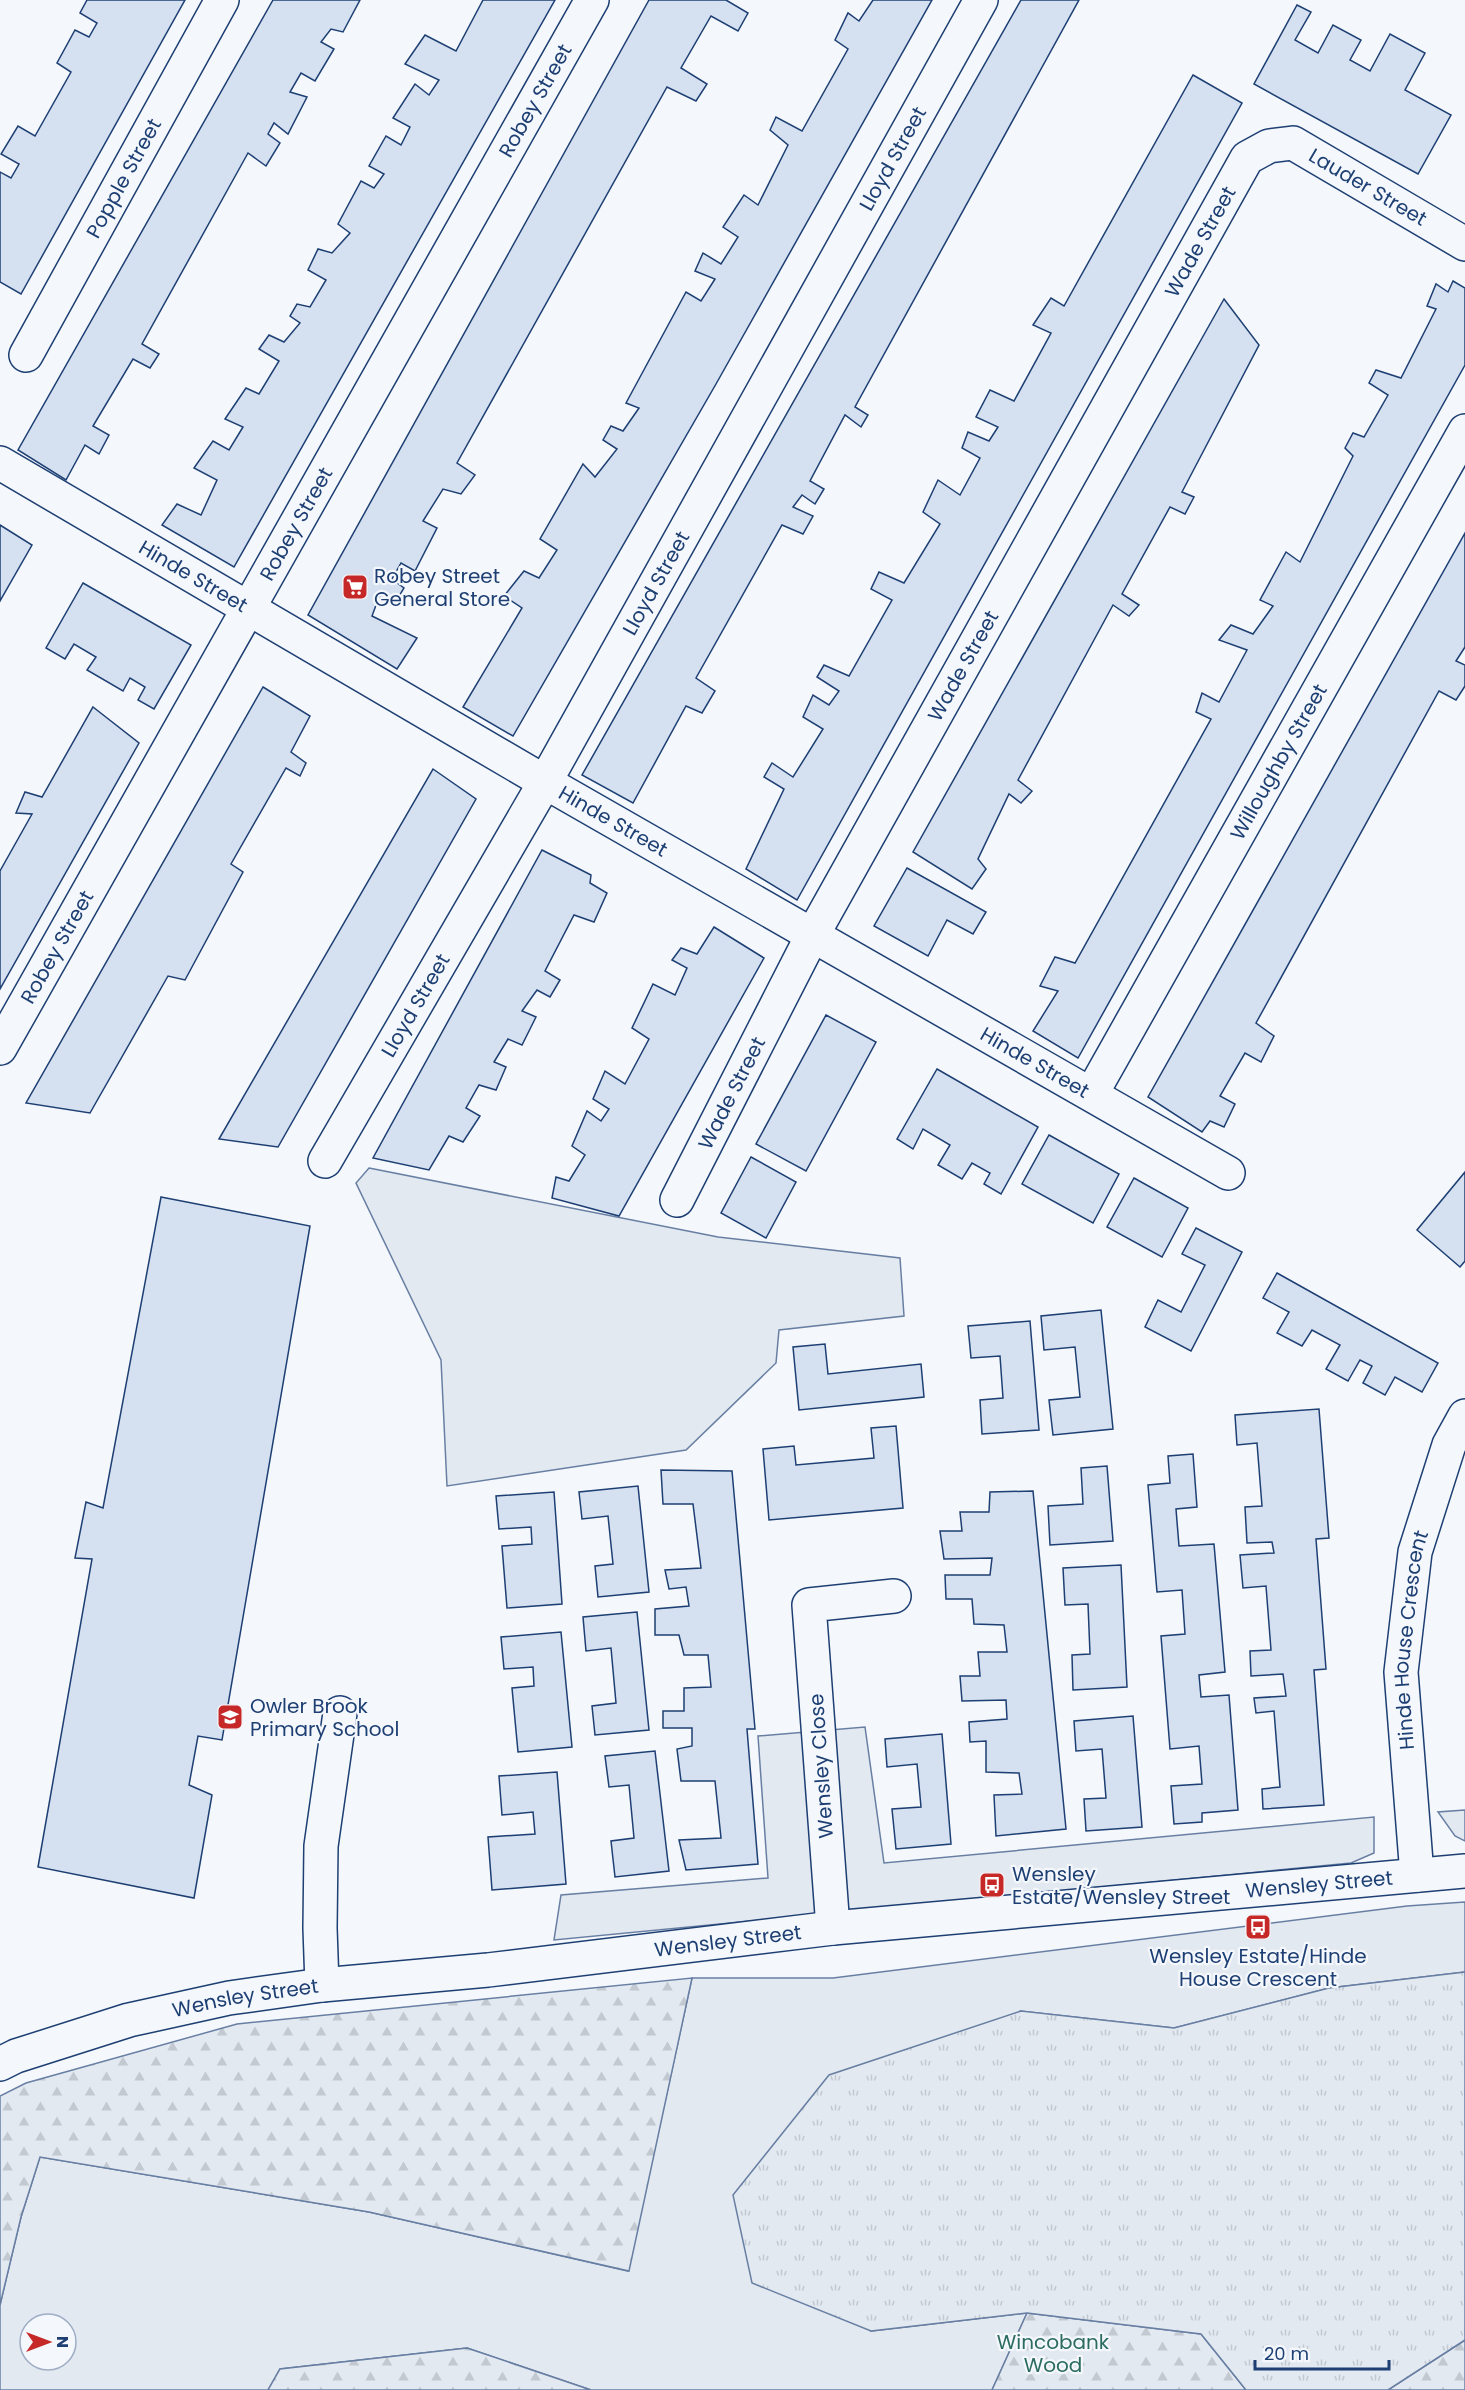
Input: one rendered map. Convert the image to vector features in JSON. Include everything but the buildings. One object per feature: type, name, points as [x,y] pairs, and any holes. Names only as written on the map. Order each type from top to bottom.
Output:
[{"type":"street","name":"Popple Street","points":[[27,355],[222,0]]},
{"type":"street","name":"Robey Street","points":[[0,1048],[592,0]]},
{"type":"street","name":"Lloyd Street","points":[[325,1161],[545,782],[981,0]]},
{"type":"street","name":"Lauder Street","points":[[1269,146],[1293,143],[1465,244]]},
{"type":"street","name":"Wade Street","points":[[677,1200],[812,936],[1247,158],[1269,146]]},
{"type":"street","name":"Willoughby Street","points":[[1092,1093],[1465,431]]},
{"type":"street","name":"Hinde Street","points":[[0,463],[545,782],[812,936],[1092,1093],[1228,1173]]},
{"type":"street","name":"Hinde House Crescent","points":[[1417,1875],[1401,1672],[1415,1552],[1449,1445],[1465,1416]]},
{"type":"street","name":"Wensley Close","points":[[833,1928],[809,1605],[894,1596]]},
{"type":"street","points":[[322,1985],[321,1846],[340,1713]]},
{"type":"street","name":"Wensley Street","points":[[0,2064],[16,2056],[129,2020],[229,1998],[322,1985],[488,1970],[833,1928],[1465,1870]]},
{"type":"green space","points":[[369,1168],[718,1237],[900,1258],[904,1316],[779,1330],[776,1363],[686,1450],[447,1486],[441,1360],[356,1183]]},
{"type":"green space","points":[[865,1727],[884,1863],[1374,1817],[1374,1853],[1351,1863],[554,1940],[561,1895],[768,1878],[758,1736]]},
{"type":"green space","points":[[1465,1810],[1465,1841],[1455,1836],[1438,1812]]},
{"type":"green space","points":[[1465,1902],[1465,1972],[1329,1988],[1174,2028],[1020,2011],[871,2331],[1027,2313],[992,2390],[591,2390],[467,2348],[280,2369],[268,2390],[0,2390],[0,2305],[21,2217],[40,2157],[369,2212],[628,2271],[692,1978],[833,1978],[1407,1906]]},
{"type":"green space","points":[[1465,1972],[1465,2340],[1388,2390],[1246,2390],[1201,2334],[1027,2313],[871,2331],[752,2283],[733,2195],[829,2075],[1021,2011],[1174,2028],[1329,1988]]},
{"type":"green space","points":[[692,1978],[629,2271],[369,2212],[40,2157],[21,2217],[0,2305],[0,2096],[26,2083],[237,2024]]},
{"type":"green space","name":"Wincobank Wood","points":[[1027,2313],[1201,2334],[1246,2390],[992,2390]]},
{"type":"green space","points":[[1465,2340],[1465,2390],[1388,2390]]},
{"type":"green space","points":[[467,2348],[591,2390],[268,2390],[280,2369]]},
{"type":"place","name":"Robey Street General Store","points":[[355,587]]},
{"type":"place","name":"Owler Brook Primary School","points":[[230,1717]]},
{"type":"place","name":"Wensley Estate/Wensley Street","points":[[992,1885]]},
{"type":"place","name":"Wensley Estate/Hinde House Crescent","points":[[1258,1927]]}]
